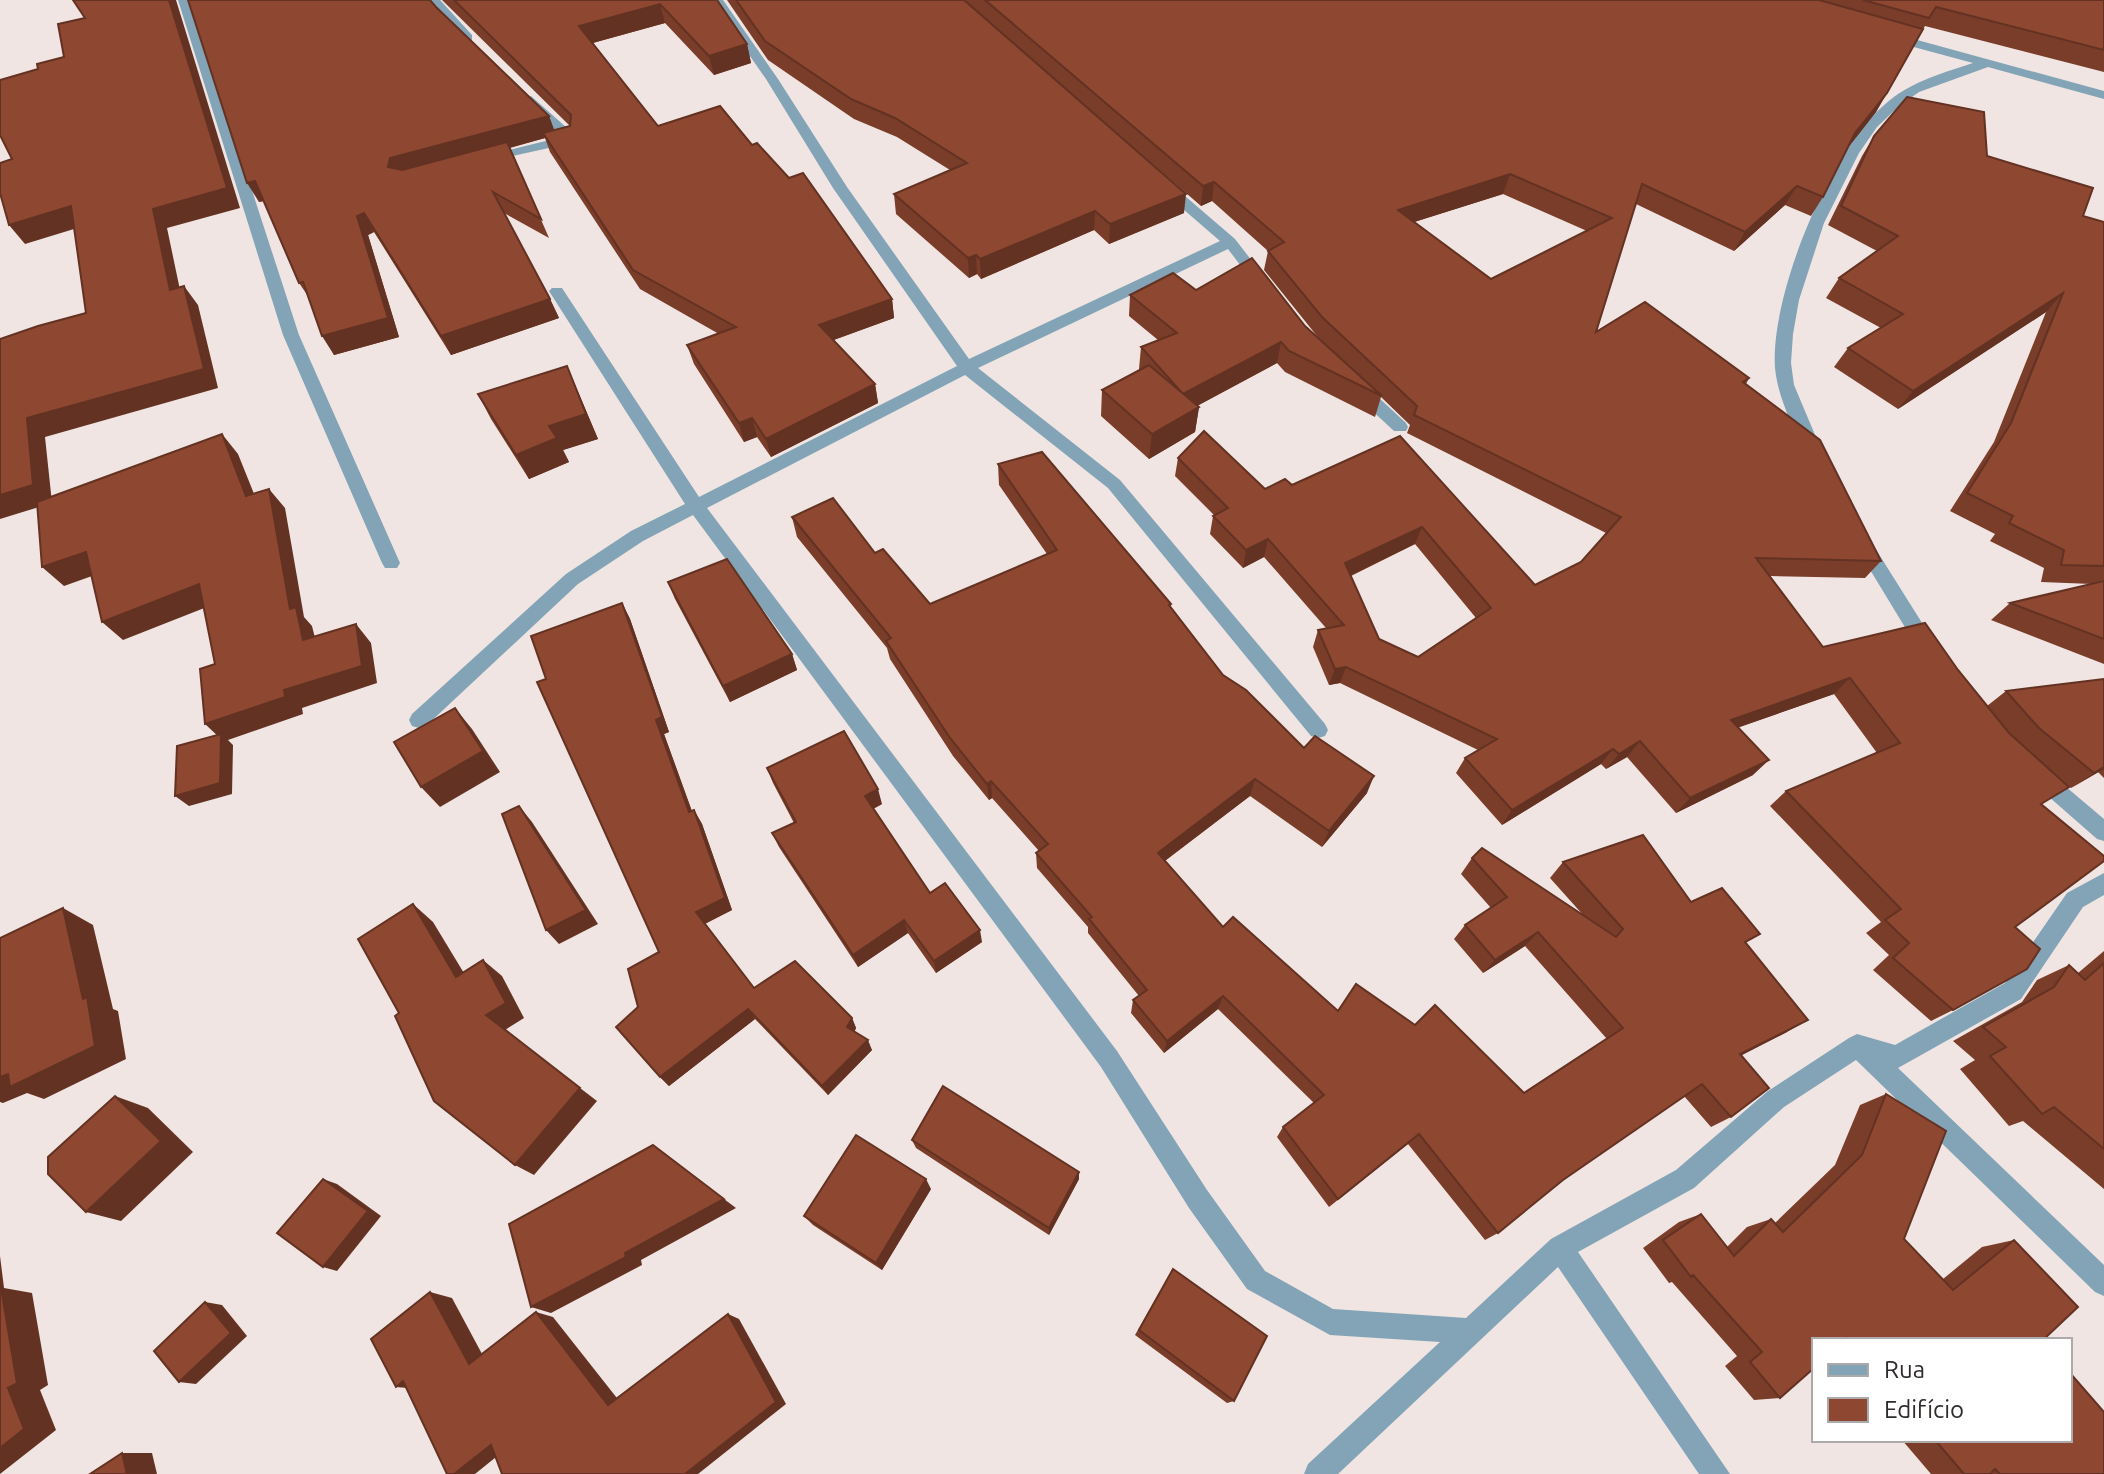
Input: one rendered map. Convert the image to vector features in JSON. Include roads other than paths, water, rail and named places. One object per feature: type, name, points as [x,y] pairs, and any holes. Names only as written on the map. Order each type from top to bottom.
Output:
[{"type":"street","points":[[184,0],[291,335],[391,563]]},
{"type":"street","points":[[433,0],[483,53]]},
{"type":"street","points":[[717,0],[840,188],[967,368],[1114,484],[1318,730]]},
{"type":"street","points":[[1878,33],[2104,95]]},
{"type":"street","points":[[1822,467],[1790,397],[1783,365],[1786,318],[1804,257],[1831,194],[1867,128],[1891,105],[1914,90],[1988,63]]},
{"type":"street","points":[[466,166],[571,139],[516,85]]},
{"type":"street","points":[[1158,180],[1230,242],[1275,300]]},
{"type":"street","points":[[419,720],[572,579],[637,536],[1081,311],[1230,242]]},
{"type":"street","points":[[557,291],[697,508],[1109,1059],[1198,1199],[1256,1280],[1330,1322],[1470,1331]]},
{"type":"street","points":[[1343,374],[1400,427]]},
{"type":"street","points":[[1857,532],[1933,656]]},
{"type":"street","points":[[2023,763],[2104,832]]},
{"type":"street","points":[[1318,1474],[1560,1248],[1685,1179],[1776,1099],[1857,1046],[1896,1057],[2013,991],[2075,900],[2104,883]]},
{"type":"street","points":[[1857,1046],[2104,1283]]},
{"type":"street","points":[[1560,1248],[1716,1474]]}]
